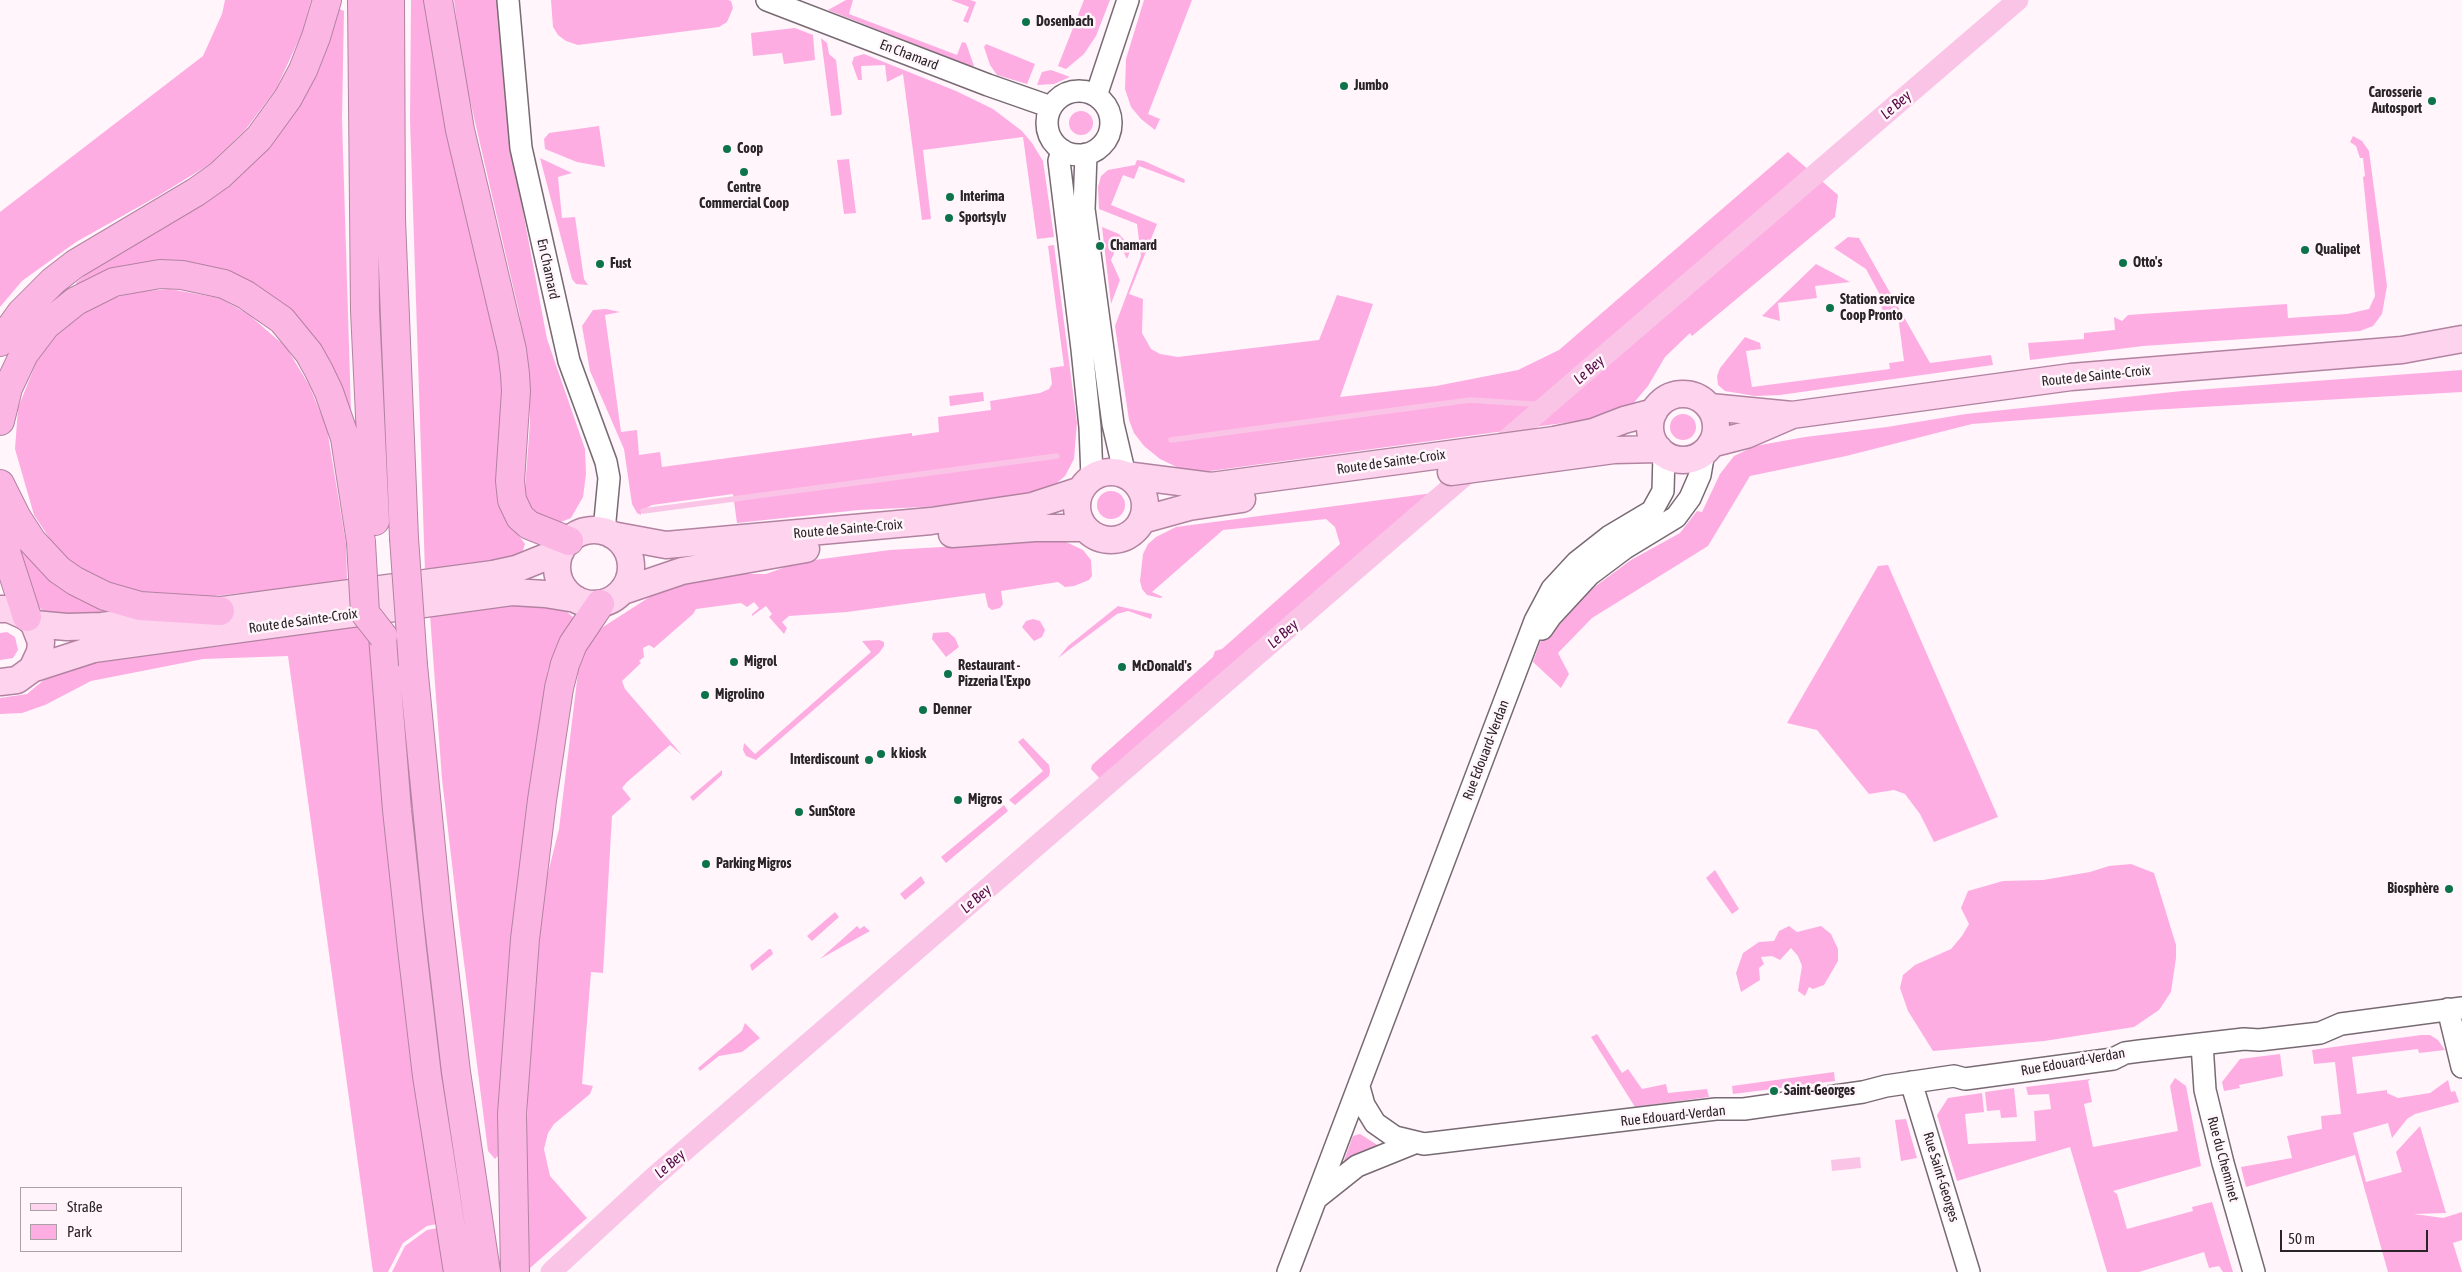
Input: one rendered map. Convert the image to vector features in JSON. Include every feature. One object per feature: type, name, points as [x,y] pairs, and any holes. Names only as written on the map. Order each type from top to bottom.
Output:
[{"type":"highway","points":[[0,342],[7,329],[38,294],[67,270],[196,192],[220,175],[259,138],[288,98],[303,70],[316,37],[327,0]]},
{"type":"highway","points":[[362,0],[369,542]]},
{"type":"highway","points":[[390,0],[391,219],[404,538],[437,909],[456,1072],[486,1272]]},
{"type":"highway","points":[[438,0],[460,130],[512,350],[516,391],[510,473],[512,500],[520,517],[529,525],[565,546]]},
{"type":"highway","points":[[0,421],[8,388],[24,354],[52,319],[76,301],[114,282],[160,274],[182,275],[224,284],[246,294],[282,320],[297,337],[319,371],[332,399],[345,438],[369,542],[386,671],[396,810],[427,1076],[458,1272]]},
{"type":"highway","points":[[0,484],[17,518],[32,541],[59,570],[75,581],[105,596],[140,606],[220,611]]},
{"type":"highway","points":[[0,511],[7,555],[31,621]]},
{"type":"highway","points":[[515,1272],[512,1152],[515,1066],[531,885],[559,688],[573,644],[599,598]]},
{"type":"main road","name":"Route de Sainte-Croix","points":[[1710,407],[1792,415],[2071,377],[2402,350],[2462,339]]},
{"type":"main road","name":"Route de Sainte-Croix","points":[[2402,350],[2462,352]]},
{"type":"main road","points":[[1681,394],[1701,399],[1710,407],[1716,426],[1708,448],[1695,458],[1684,460],[1674,459],[1661,451],[1651,435],[1650,427],[1654,412],[1663,400],[1681,394]]},
{"type":"main road","name":"Route de Sainte-Croix","points":[[1125,475],[1211,486],[1554,440],[1593,432],[1624,420],[1654,412]]},
{"type":"main road","name":"Route de Sainte-Croix","points":[[1708,448],[1746,435],[1792,415]]},
{"type":"main road","name":"Route de Sainte-Croix","points":[[1142,520],[1189,507],[1288,492],[1614,450],[1661,451]]},
{"type":"main road","points":[[1114,472],[1125,475],[1141,489],[1145,504],[1142,520],[1132,533],[1121,539],[1108,540],[1097,537],[1085,528],[1077,510],[1086,484],[1102,473],[1114,472]]},
{"type":"main road","name":"Route de Sainte-Croix","points":[[0,609],[9,609],[31,621],[95,627],[506,572],[565,546],[585,531],[608,533],[666,545],[931,521],[1032,506],[1086,484]]},
{"type":"main road","name":"Route de Sainte-Croix","points":[[0,682],[17,680],[32,669],[94,649],[512,592],[599,598],[682,571],[793,550],[920,536],[1035,528],[1085,528]]},
{"type":"main road","points":[[565,546],[557,569],[562,586],[599,598],[631,574],[630,556],[620,540],[608,533]]},
{"type":"main road","points":[[31,621],[41,642],[40,652],[32,669]]},
{"type":"street","name":"En Chamard","points":[[508,0],[521,148],[569,361],[606,462],[608,478],[608,533]]},
{"type":"street","name":"En Chamard","points":[[767,0],[988,85],[1051,107]]},
{"type":"street","points":[[1096,96],[1128,0]]},
{"type":"street","points":[[1071,92],[1087,92],[1096,96],[1109,112],[1111,122],[1109,133],[1104,142],[1096,150],[1086,154],[1074,154],[1062,150],[1053,142],[1048,131],[1047,119],[1051,107],[1059,97],[1071,92]]},
{"type":"street","points":[[1062,150],[1059,161],[1087,398],[1086,484]]},
{"type":"street","points":[[1086,154],[1084,209],[1113,424],[1125,475]]},
{"type":"street","points":[[1519,662],[1551,616],[1589,575],[1625,548],[1666,525],[1686,506],[1700,475],[1708,448]]},
{"type":"street","points":[[1519,662],[1535,621],[1552,589],[1577,562],[1610,536],[1652,511],[1663,491],[1661,451]]},
{"type":"street","name":"Rue Edouard-Verdan","points":[[1519,662],[1359,1088],[1364,1105],[1375,1123],[1395,1136],[1414,1143],[1492,1138],[1716,1108],[1744,1109],[1825,1098],[1954,1076],[1965,1079],[1974,1078],[2113,1058],[2125,1053],[2320,1033],[2341,1024],[2455,1009]]},
{"type":"street","points":[[2455,1009],[2462,1067]]},
{"type":"street","name":"Rue du Cheminet","points":[[2202,1044],[2205,1090],[2223,1163],[2254,1272]]},
{"type":"street","name":"Rue Saint-Georges","points":[[1911,1082],[1969,1272]]},
{"type":"street","points":[[1288,1272],[1359,1088]]},
{"type":"street","points":[[1316,1199],[1357,1166],[1414,1143]]},
{"type":"green space","points":[[225,0],[311,0],[302,33],[276,89],[246,129],[210,164],[76,242],[22,281],[0,307],[0,212],[203,56],[222,14]]},
{"type":"green space","points":[[411,0],[430,0],[501,337],[517,533],[525,544],[522,553],[512,559],[425,572],[410,120]]},
{"type":"green space","points":[[454,0],[499,0],[512,153],[547,339],[585,449],[586,474],[583,497],[571,518],[556,524],[542,522],[524,502],[530,423],[529,370],[519,312],[463,70]]},
{"type":"green space","points":[[551,0],[728,0],[731,1],[733,8],[727,22],[719,27],[578,45],[566,41],[558,35],[553,27]]},
{"type":"green space","points":[[846,0],[853,0],[849,14],[957,55],[962,42],[966,43],[974,66],[972,67],[828,10]]},
{"type":"green space","points":[[951,0],[970,0],[976,2],[968,23],[963,21],[969,7]]},
{"type":"green space","points":[[1084,0],[1110,0],[1096,36],[1084,54],[1066,69],[1058,66]]},
{"type":"green space","points":[[1144,0],[1192,0],[1148,114],[1160,119],[1155,130],[1141,119],[1131,107],[1125,89],[1126,59]]},
{"type":"green space","points":[[338,8],[344,11],[342,119],[351,412],[347,413],[329,373],[221,275],[77,286],[76,283],[93,268],[227,182]]},
{"type":"green space","points":[[795,28],[813,35],[815,60],[784,64],[782,53],[753,56],[751,33]]},
{"type":"green space","points":[[821,38],[827,43],[829,54],[836,60],[841,115],[831,116]]},
{"type":"green space","points":[[986,44],[1035,64],[1027,84],[997,75],[990,65],[984,47]]},
{"type":"green space","points":[[864,54],[956,91],[993,109],[1022,131],[1043,161],[1054,237],[1037,239],[1023,137],[923,150],[931,219],[922,220],[903,74],[887,82],[885,65],[861,66],[862,80],[858,80],[852,63],[854,57]]},
{"type":"green space","points":[[1051,70],[1070,77],[1054,84],[1037,85],[1042,72]]},
{"type":"green space","points":[[1081,111],[1090,114],[1093,123],[1090,132],[1081,135],[1072,132],[1069,123],[1072,114]]},
{"type":"green space","points":[[599,126],[605,167],[577,162],[545,149],[544,139],[549,133]]},
{"type":"green space","points":[[2353,136],[2362,141],[2369,151],[2387,286],[2382,314],[2373,326],[2360,331],[2143,346],[2030,360],[2028,343],[2084,339],[2084,333],[2115,330],[2114,317],[2122,321],[2128,315],[2287,304],[2288,318],[2347,314],[2369,309],[2375,296],[2363,177],[2365,176],[2363,158],[2360,158],[2356,146],[2350,142]]},
{"type":"green space","points":[[1788,152],[1838,195],[1835,217],[1692,336],[1690,333],[1665,357],[1648,386],[1632,405],[1593,419],[1210,471],[1183,470],[1160,459],[1144,446],[1134,433],[1129,420],[1115,326],[1141,256],[1137,224],[1099,209],[1098,187],[1101,176],[1108,170],[1135,165],[1137,160],[1144,161],[1185,181],[1184,183],[1139,166],[1134,179],[1123,175],[1111,205],[1157,224],[1129,294],[1143,299],[1142,333],[1151,349],[1160,354],[1178,357],[1319,340],[1337,295],[1373,304],[1340,397],[1436,386],[1518,370],[1559,350]]},
{"type":"green space","points":[[540,158],[572,173],[558,177],[562,218],[575,217],[584,279],[588,285],[576,284],[572,279]]},
{"type":"green space","points":[[849,159],[856,213],[844,214],[837,160]]},
{"type":"green space","points":[[1102,227],[1119,234],[1129,245],[1130,251],[1127,259],[1121,247],[1117,247],[1111,260],[1120,280],[1111,304]]},
{"type":"green space","points":[[1848,237],[1859,238],[1930,363],[1991,355],[1993,365],[1780,395],[1755,396],[1725,391],[1718,385],[1717,376],[1720,368],[1745,337],[1760,343],[1761,349],[1746,351],[1752,387],[1890,369],[1889,363],[1904,361],[1898,316],[1883,318],[1880,295],[1866,269],[1834,248]]},
{"type":"green space","points":[[1054,245],[1077,423],[1074,459],[1065,476],[1052,487],[1025,495],[943,506],[859,510],[737,523],[733,494],[652,505],[641,511],[641,515],[637,513],[632,504],[624,449],[590,371],[582,326],[593,310],[606,309],[620,312],[605,315],[621,432],[637,430],[639,455],[660,452],[662,467],[912,433],[912,436],[939,432],[938,417],[991,410],[990,401],[1040,393],[1049,389],[1052,384],[1050,368],[1064,366],[1048,246]]},
{"type":"green space","points":[[1816,264],[1850,282],[1815,286],[1817,298],[1778,303],[1780,321],[1762,316]]},
{"type":"green space","points":[[170,289],[219,298],[248,314],[286,347],[309,385],[327,429],[346,544],[347,581],[188,599],[131,593],[98,579],[72,564],[50,539],[34,515],[15,449],[18,408],[40,353],[64,326],[100,302],[135,292]]},
{"type":"green space","points":[[2462,370],[2462,392],[2150,410],[1972,424],[1846,456],[1750,476],[1708,546],[1592,618],[1558,653],[1569,674],[1561,688],[1533,662],[1540,642],[1554,622],[1574,602],[1631,560],[1680,533],[1697,511],[1702,512],[1720,474],[1734,456],[1755,446],[1966,414],[2182,391]]},
{"type":"green space","points":[[983,392],[984,401],[950,406],[949,396]]},
{"type":"green space","points":[[1683,414],[1692,418],[1696,427],[1692,436],[1683,440],[1674,436],[1670,427],[1674,418]]},
{"type":"green space","points":[[1111,491],[1121,495],[1125,505],[1121,515],[1111,519],[1101,515],[1097,505],[1101,495]]},
{"type":"green space","points":[[1441,492],[1104,783],[1091,769],[1092,765],[1213,657],[1215,651],[1222,649],[1340,544],[1335,527],[1326,519],[1223,530],[1152,592],[1163,597],[1160,598],[1147,595],[1142,589],[1140,581],[1143,554],[1148,544],[1156,537],[1176,527]]},
{"type":"green space","points":[[12,527],[122,615],[46,614],[32,600]]},
{"type":"green space","points":[[1045,541],[1066,542],[1083,550],[1091,560],[1092,576],[1089,580],[1074,586],[1065,587],[1058,582],[1001,591],[1003,604],[1000,608],[992,610],[988,607],[985,593],[847,612],[789,616],[782,622],[787,628],[784,634],[769,617],[772,614],[766,606],[752,616],[759,608],[754,602],[747,607],[741,603],[696,609],[693,614],[654,648],[649,645],[643,648],[644,657],[639,661],[641,663],[622,681],[625,689],[682,755],[670,745],[627,782],[622,788],[631,799],[612,816],[603,973],[591,972],[582,1084],[593,1086],[590,1094],[554,1124],[548,1133],[544,1149],[550,1176],[587,1218],[530,1268],[526,1180],[528,1068],[539,909],[559,829],[579,664],[591,640],[603,627],[662,589],[723,574],[766,574],[799,562],[890,550]]},
{"type":"green space","points":[[1888,565],[1998,817],[1934,842],[1920,814],[1905,794],[1894,790],[1869,794],[1817,730],[1787,723],[1878,566]]},
{"type":"green space","points":[[500,604],[548,606],[565,610],[574,618],[548,669],[532,775],[507,991],[502,1066],[504,1149],[495,1159],[488,1151],[458,915],[442,779],[430,615]]},
{"type":"green space","points":[[1118,606],[1152,614],[1151,619],[1128,611],[1117,614],[1058,658],[1068,646]]},
{"type":"green space","points":[[368,617],[376,674],[395,922],[413,1079],[442,1223],[427,1226],[403,1243],[388,1272],[373,1272],[288,656],[203,659],[91,681],[45,705],[22,713],[0,714],[0,698],[27,694],[45,679],[92,661]]},
{"type":"green space","points":[[1033,619],[1040,621],[1045,630],[1042,637],[1034,641],[1022,627],[1026,621]]},
{"type":"green space","points":[[7,632],[15,637],[18,650],[13,658],[0,660],[0,633]]},
{"type":"green space","points":[[948,632],[955,638],[959,647],[946,657],[932,639],[933,633]]},
{"type":"green space","points":[[879,640],[884,642],[884,646],[879,653],[756,760],[746,756],[743,750],[744,743],[755,754],[871,652],[862,641]]},
{"type":"green space","points":[[1023,738],[1049,765],[1050,771],[1049,776],[1015,805],[1009,800],[1043,771],[1018,742]]},
{"type":"green space","points":[[722,770],[722,775],[693,801],[690,797]]},
{"type":"green space","points":[[1004,805],[1008,811],[946,863],[941,857]]},
{"type":"green space","points":[[2131,864],[2154,873],[2176,945],[2171,992],[2159,1010],[2134,1027],[2044,1041],[1933,1051],[1908,1011],[1900,988],[1903,975],[1915,965],[1951,949],[1962,936],[1969,924],[1961,908],[1968,891],[2003,881],[2043,880],[2090,872],[2109,866]]},
{"type":"green space","points":[[1715,870],[1739,909],[1732,914],[1706,878]]},
{"type":"green space","points":[[921,876],[925,883],[905,900],[900,894]]},
{"type":"green space","points":[[835,912],[839,917],[812,941],[807,936]]},
{"type":"green space","points":[[857,926],[860,929],[864,926],[870,931],[820,959]]},
{"type":"green space","points":[[1789,926],[1797,932],[1821,926],[1831,934],[1838,949],[1838,961],[1824,985],[1813,989],[1809,987],[1805,996],[1798,991],[1802,966],[1798,956],[1791,948],[1780,960],[1772,956],[1761,957],[1764,964],[1759,968],[1760,980],[1741,992],[1736,973],[1743,953],[1759,942],[1774,941],[1779,931]]},
{"type":"green space","points":[[771,949],[773,954],[752,971],[750,965]]},
{"type":"green space","points":[[745,1023],[760,1038],[742,1052],[719,1056],[700,1071],[698,1068],[742,1031]]},
{"type":"green space","points":[[1597,1034],[1622,1073],[1628,1069],[1642,1089],[1666,1084],[1668,1093],[1707,1089],[1709,1097],[1635,1107],[1591,1037]]},
{"type":"green space","points":[[2430,1035],[2438,1040],[2445,1050],[2419,1053],[2418,1049],[2352,1057],[2357,1094],[2387,1090],[2387,1093],[2398,1098],[2430,1093],[2448,1080],[2451,1092],[2455,1091],[2459,1102],[2415,1114],[2407,1119],[2392,1138],[2388,1123],[2353,1133],[2366,1182],[2402,1172],[2396,1152],[2420,1126],[2446,1213],[2414,1214],[2443,1218],[2462,1212],[2462,1240],[2453,1243],[2462,1272],[2388,1272],[2355,1155],[2246,1187],[2241,1167],[2292,1158],[2287,1136],[2322,1129],[2321,1116],[2341,1114],[2335,1062],[2314,1064],[2312,1050]]},
{"type":"green space","points":[[2280,1054],[2283,1076],[2239,1085],[2240,1088],[2224,1091],[2222,1082],[2240,1059]]},
{"type":"green space","points":[[1834,1072],[1835,1081],[1733,1094],[1732,1086]]},
{"type":"green space","points":[[2175,1078],[2186,1086],[2201,1166],[2113,1191],[2117,1194],[2127,1229],[2193,1211],[2192,1207],[2212,1202],[2233,1272],[2223,1272],[2219,1266],[2209,1268],[2204,1252],[2139,1272],[2107,1272],[2070,1147],[1957,1181],[1937,1115],[1948,1098],[1982,1093],[1984,1112],[1965,1114],[1968,1144],[2036,1141],[2034,1111],[2051,1109],[2049,1094],[2028,1095],[2026,1087],[2091,1079],[2088,1081],[2092,1102],[2084,1104],[2093,1147],[2178,1131],[2170,1086]]},
{"type":"green space","points":[[2014,1088],[2017,1117],[2001,1118],[2000,1110],[1987,1111],[1985,1092]]},
{"type":"green space","points":[[1906,1119],[1917,1158],[1901,1161],[1895,1120]]},
{"type":"green space","points":[[1360,1134],[1379,1146],[1342,1166],[1353,1136]]},
{"type":"green space","points":[[443,1227],[450,1272],[392,1272],[405,1246],[427,1230]]},
{"type":"shaded area","points":[[1860,1157],[1861,1168],[1832,1171],[1831,1160]]},
{"type":"waterway","name":"Le Bey","points":[[551,1272],[654,1177],[1398,533],[2018,0]]},
{"type":"waterway","points":[[1171,440],[1470,400],[1546,405]]},
{"type":"waterway","points":[[643,511],[1057,456]]},
{"type":"place","name":"Dosenbach","points":[[1026,22]]},
{"type":"place","name":"Jumbo","points":[[1344,86]]},
{"type":"place","name":"Carosserie Autosport","points":[[2432,101]]},
{"type":"place","name":"Coop","points":[[727,149]]},
{"type":"place","name":"Centre Commercial Coop","points":[[744,172]]},
{"type":"place","name":"Interima","points":[[950,197]]},
{"type":"place","name":"Sportsylv","points":[[949,218]]},
{"type":"place","name":"Chamard","points":[[1100,246]]},
{"type":"place","name":"Qualipet","points":[[2305,250]]},
{"type":"place","name":"Otto's","points":[[2123,263]]},
{"type":"place","name":"Fust","points":[[600,264]]},
{"type":"place","name":"Station service Coop Pronto","points":[[1830,308]]},
{"type":"place","name":"Migrol","points":[[734,662]]},
{"type":"place","name":"McDonald's","points":[[1122,667]]},
{"type":"place","name":"Restaurant - Pizzeria l'Expo","points":[[948,674]]},
{"type":"place","name":"Migrolino","points":[[705,695]]},
{"type":"place","name":"Denner","points":[[923,710]]},
{"type":"place","name":"k kiosk","points":[[881,754]]},
{"type":"place","name":"Interdiscount","points":[[869,760]]},
{"type":"place","name":"Migros","points":[[958,800]]},
{"type":"place","name":"SunStore","points":[[799,812]]},
{"type":"place","name":"Parking Migros","points":[[706,864]]},
{"type":"place","name":"Biosphère","points":[[2449,889]]},
{"type":"place","name":"Saint-Georges","points":[[1774,1091]]}]
